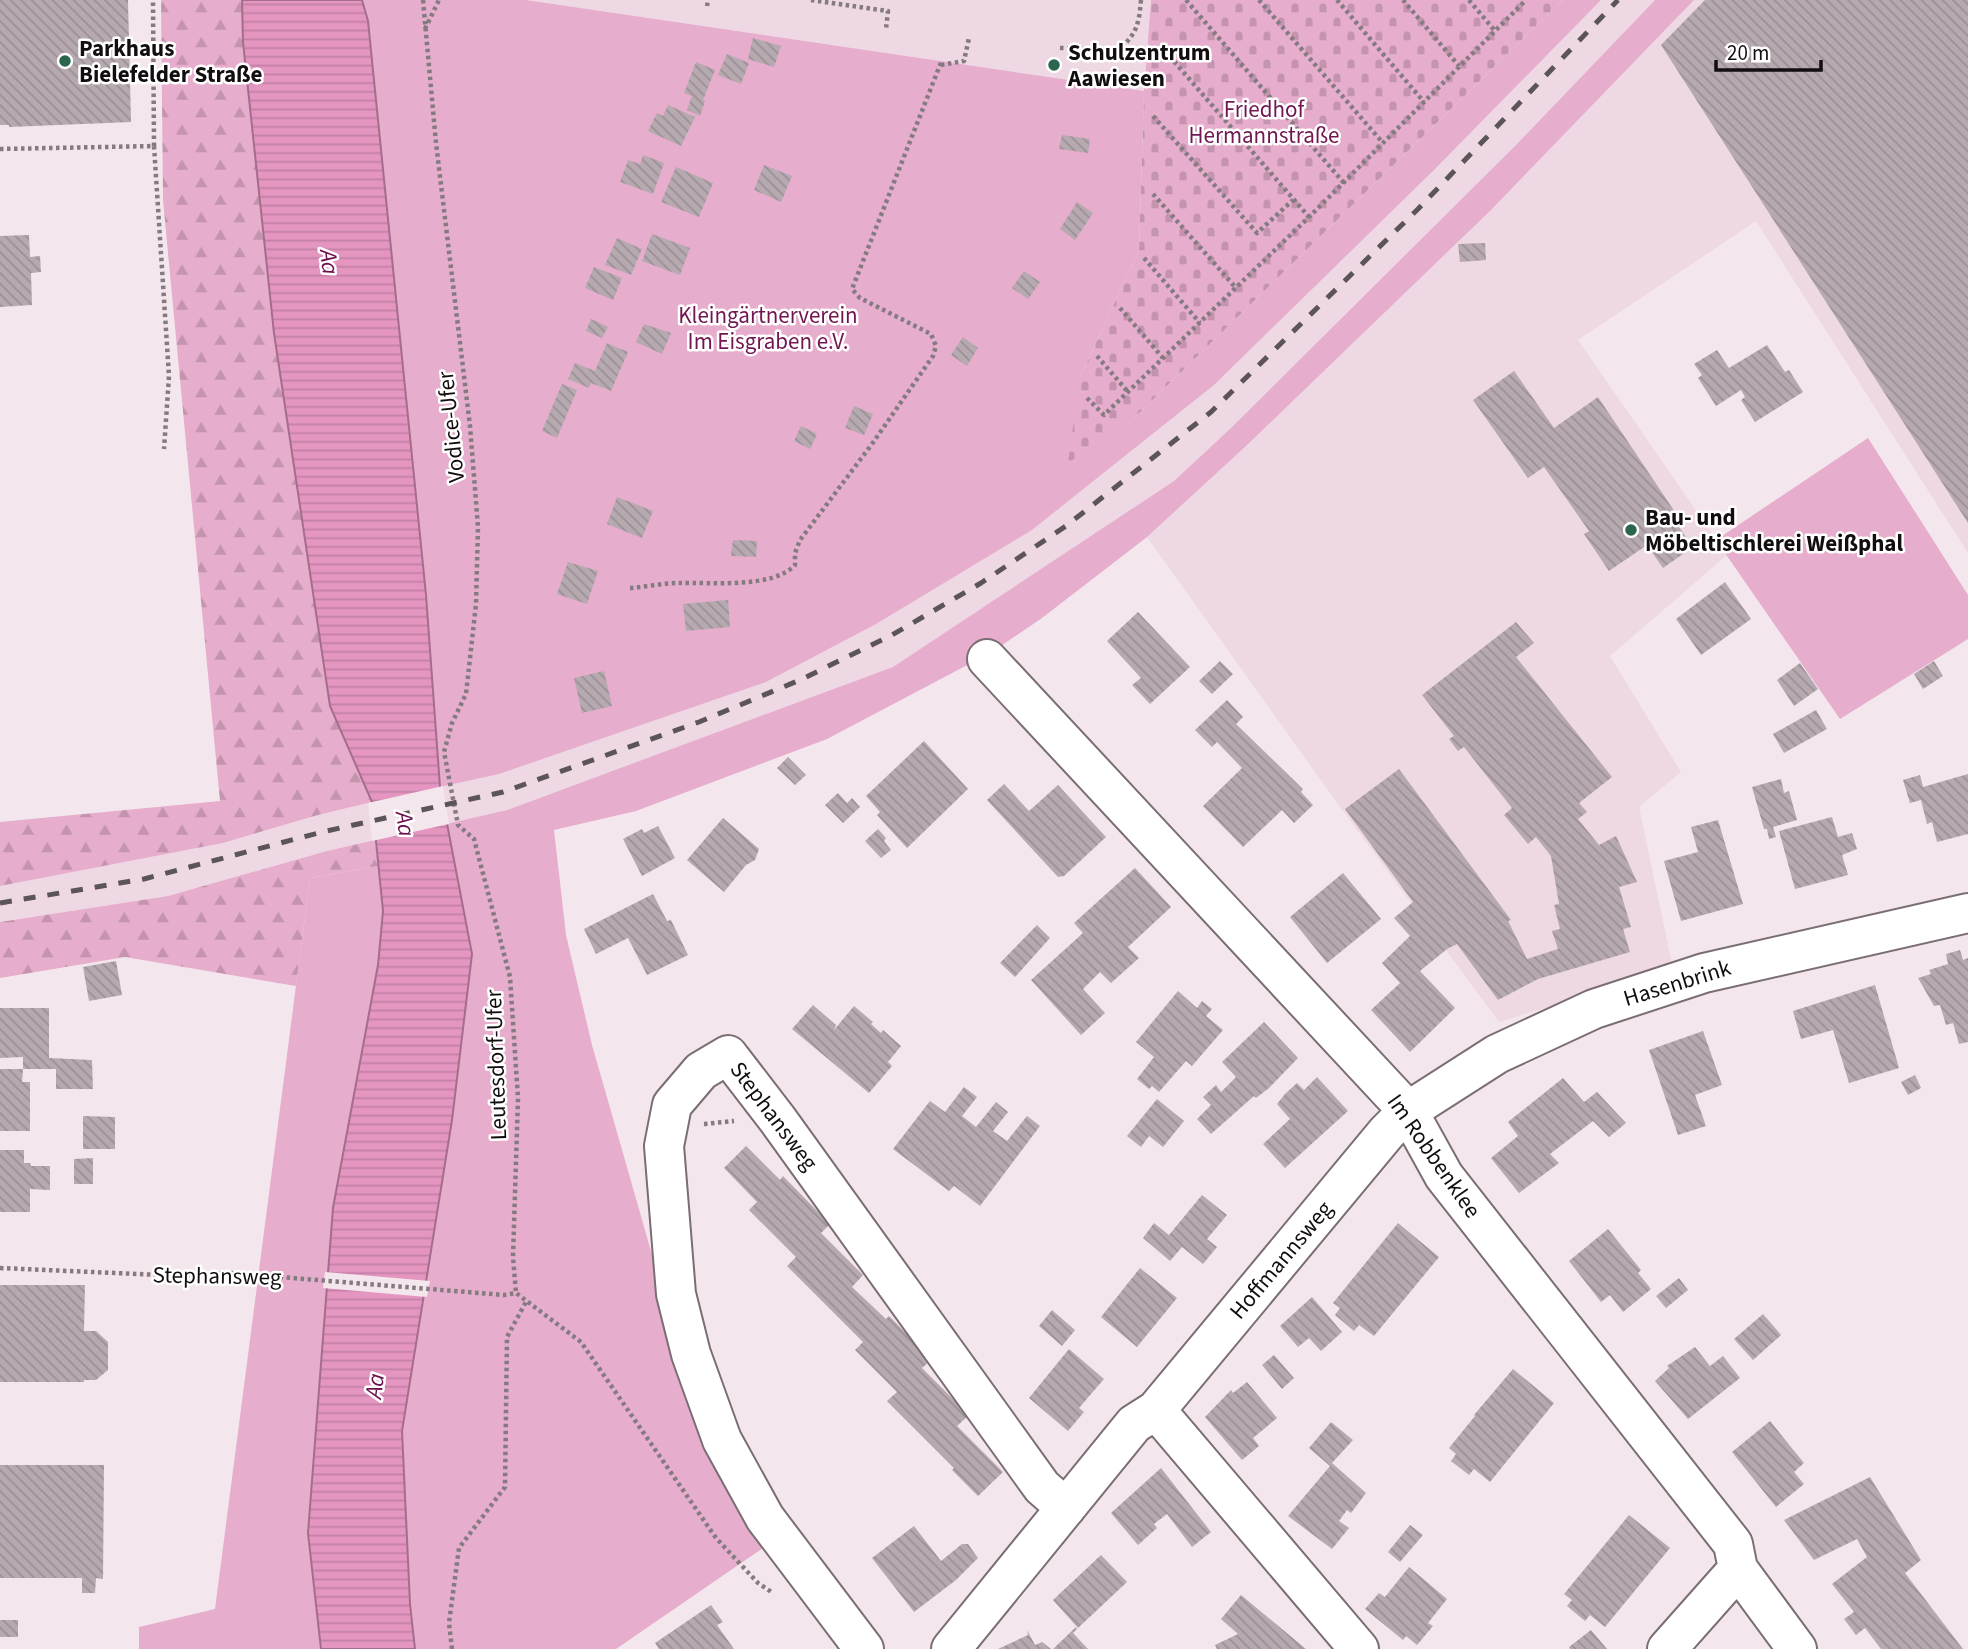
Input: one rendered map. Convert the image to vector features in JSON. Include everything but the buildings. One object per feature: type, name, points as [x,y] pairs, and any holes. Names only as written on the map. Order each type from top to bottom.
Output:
[{"type":"street","name":"Im Robbenklee","points":[[987,659],[1408,1111],[1444,1176],[1733,1544],[1738,1569],[1797,1649]]},
{"type":"street","name":"Hasenbrink","points":[[1408,1111],[1497,1054],[1594,1009],[1703,973],[1968,913]]},
{"type":"street","name":"Stephansweg","points":[[864,1649],[765,1518],[722,1440],[691,1354],[676,1294],[664,1146],[672,1105],[701,1071],[728,1055],[778,1120],[1042,1487],[1066,1508]]},
{"type":"street","name":"Hoffmannsweg","points":[[951,1649],[1134,1424],[1156,1410],[1387,1132],[1408,1111]]},
{"type":"street","points":[[1156,1410],[1359,1649]]},
{"type":"street","points":[[1667,1649],[1738,1569]]},
{"type":"path","points":[[153,0],[154,146],[169,376],[164,449]]},
{"type":"path","name":"Vodice-Ufer","points":[[423,0],[424,30],[470,426],[478,527],[476,604],[466,694],[452,723],[444,752],[458,825],[474,839]]},
{"type":"path","points":[[424,30],[439,0]]},
{"type":"path","points":[[811,0],[888,11],[886,29]]},
{"type":"path","points":[[1060,48],[1119,50],[1134,35],[1140,18],[1141,0]]},
{"type":"path","points":[[1186,0],[1343,183]]},
{"type":"path","points":[[1259,0],[1384,143]]},
{"type":"path","points":[[1337,0],[1424,102]]},
{"type":"path","points":[[1402,0],[1460,66]]},
{"type":"path","points":[[1469,0],[1495,31]]},
{"type":"path","points":[[1087,398],[1104,415],[1237,288],[1526,0]]},
{"type":"path","points":[[630,588],[677,583],[741,584],[787,574],[795,565],[800,540],[872,444],[933,356],[936,346],[931,334],[860,298],[852,289],[941,63],[964,61],[970,38]]},
{"type":"path","points":[[1164,51],[1309,217]]},
{"type":"path","points":[[1153,116],[1256,233],[1293,200]]},
{"type":"path","points":[[0,149],[154,146]]},
{"type":"path","points":[[1153,194],[1237,288]]},
{"type":"path","points":[[1144,258],[1200,323]]},
{"type":"path","points":[[1120,308],[1163,358]]},
{"type":"path","points":[[1097,356],[1128,391]]},
{"type":"path","name":"Leutesdorf-Ufer","points":[[474,839],[510,977],[518,1098],[513,1257],[516,1293]]},
{"type":"path","points":[[664,1146],[696,1126],[741,1120],[778,1120]]},
{"type":"path","name":"Stephansweg","points":[[0,1268],[162,1275],[230,1273],[504,1295],[516,1293]]},
{"type":"path","points":[[516,1293],[581,1342],[716,1538],[758,1583],[782,1598],[834,1609]]},
{"type":"path","points":[[452,1649],[449,1623],[459,1548],[505,1487],[507,1337],[527,1300]]},
{"type":"shaded area","name":"Schulzentrum Aawiesen","points":[[526,0],[1151,0],[1144,91]]},
{"type":"shaded area","points":[[1601,0],[1655,0],[1517,144],[1231,428],[1174,481],[893,667],[507,810],[446,824],[440,787],[499,774],[766,682],[876,624],[1032,530],[1214,385],[1435,169]]},
{"type":"shaded area","points":[[1694,0],[1968,0],[1968,553],[1756,221],[1578,340],[1727,555],[1610,656],[1681,772],[1639,807],[1673,969],[1499,1022],[1338,804],[1147,537],[1246,446],[1490,211]]},
{"type":"shaded area","points":[[372,802],[375,840],[168,896],[0,922],[0,886],[223,843]]},
{"type":"green space","points":[[161,0],[242,0],[243,43],[274,333],[330,706],[372,802],[223,843],[0,886],[0,822],[220,801],[163,200]]},
{"type":"green space","name":"Kleingärtnerverein Im Eisgraben e.V.","points":[[362,0],[526,0],[1144,91],[1139,251],[1080,377],[1134,418],[1563,0],[1601,0],[1435,169],[1214,385],[1032,530],[876,624],[766,682],[499,774],[440,787],[426,595],[368,21]]},
{"type":"green space","name":"Friedhof Hermannstraße","points":[[1151,0],[1563,0],[1134,418],[1068,463],[1080,377],[1139,251],[1144,91]]},
{"type":"green space","points":[[1655,0],[1694,0],[1490,211],[1246,446],[1147,537],[1042,618],[992,652],[827,739],[636,811],[554,830],[566,935],[592,1045],[667,1307],[706,1437],[763,1548],[616,1649],[415,1649],[410,1604],[402,1431],[452,1120],[472,954],[446,824],[507,810],[893,667],[1174,481],[1231,428],[1517,144]]},
{"type":"green space","points":[[1868,438],[1968,595],[1968,639],[1840,719],[1716,540]]},
{"type":"green space","points":[[375,840],[378,866],[310,878],[296,986],[125,957],[0,978],[0,922],[168,896]]},
{"type":"green space","points":[[378,866],[383,911],[378,965],[333,1208],[308,1533],[321,1649],[139,1649],[139,1627],[215,1609],[310,878]]},
{"type":"water","name":"Aa","points":[[242,0],[362,0],[368,21],[426,595],[440,787],[472,954],[452,1120],[402,1431],[410,1604],[415,1649],[321,1649],[308,1533],[333,1208],[378,965],[383,911],[372,802],[330,706],[274,333],[243,42]]},
{"type":"pier","points":[[443,786],[449,824],[372,841],[368,803]]},
{"type":"pier","points":[[325,1272],[430,1281],[427,1297],[323,1288]]},
{"type":"railway","points":[[0,903],[144,879],[322,832],[503,792],[699,722],[800,680],[892,635],[981,583],[1066,526],[1211,412],[1418,209],[1618,0]]},
{"type":"place","name":"Parkhaus Bielefelder Straße","points":[[65,61]]},
{"type":"place","name":"Schulzentrum Aawiesen","points":[[1054,65]]},
{"type":"place","name":"Bau- und Möbeltischlerei Weißphal","points":[[1631,530]]}]
